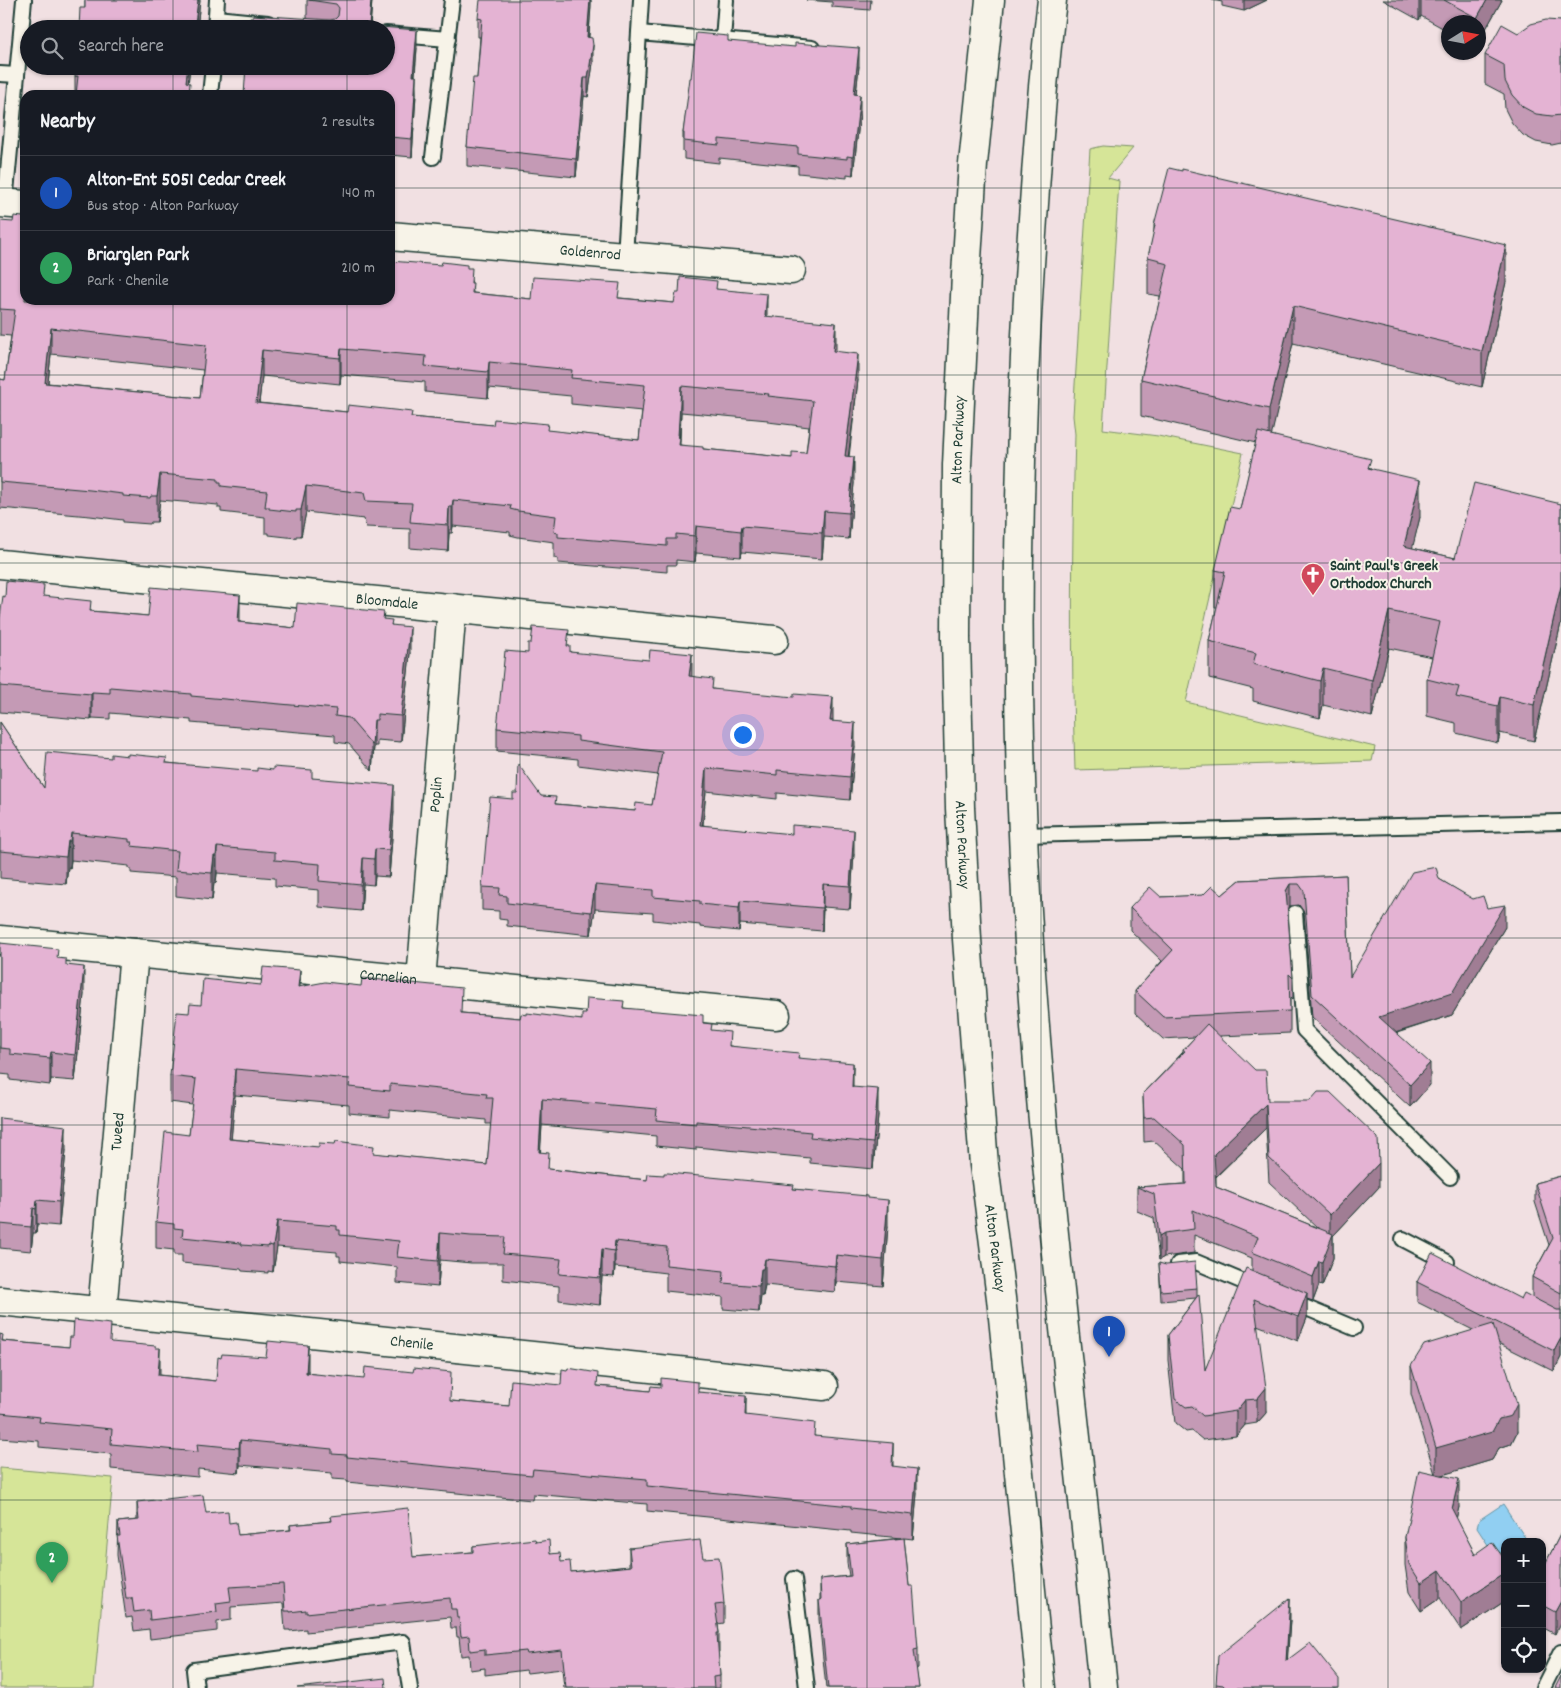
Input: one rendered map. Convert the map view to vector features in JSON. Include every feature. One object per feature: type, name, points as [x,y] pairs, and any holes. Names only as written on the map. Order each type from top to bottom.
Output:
[{"type":"street","name":"Alton Parkway","points":[[990,0],[974,164],[966,275],[957,465],[956,638],[960,808],[967,939],[983,1156],[1001,1298],[1041,1688]]},
{"type":"street","points":[[1052,0],[1040,116],[1021,437],[1017,610],[1023,835],[1043,1127],[1104,1688]]},
{"type":"street","name":"Goldenrod","points":[[395,236],[791,270]]},
{"type":"street","name":"Bloomdale","points":[[0,564],[774,640]]},
{"type":"street","name":"Poplin","points":[[422,980],[452,608]]},
{"type":"street","name":"Carnelian","points":[[0,940],[776,1015]]},
{"type":"street","name":"Tweed","points":[[102,1311],[134,953]]},
{"type":"street","name":"Chenile","points":[[0,1301],[824,1386]]},
{"type":"lane","points":[[22,20],[24,0]]},
{"type":"lane","points":[[216,20],[217,0]]},
{"type":"lane","points":[[433,157],[452,0]]},
{"type":"lane","points":[[625,256],[642,0]]},
{"type":"lane","points":[[723,40],[726,0]]},
{"type":"lane","points":[[639,33],[827,49]]},
{"type":"lane","points":[[395,35],[448,39]]},
{"type":"lane","points":[[10,204],[20,43]]},
{"type":"lane","points":[[0,74],[17,75]]},
{"type":"lane","points":[[210,90],[211,75]]},
{"type":"lane","points":[[1023,835],[1561,822]]},
{"type":"lane","points":[[1295,913],[1304,1030],[1450,1177]]},
{"type":"lane","points":[[1403,1240],[1456,1267]]},
{"type":"lane","points":[[1164,1266],[1196,1262],[1354,1328]]},
{"type":"lane","points":[[794,1579],[807,1688]]},
{"type":"lane","points":[[196,1688],[194,1670],[403,1642],[410,1688]]},
{"type":"lane","points":[[1543,1688],[1561,1652]]},
{"type":"green space","points":[[1103,146],[1133,148],[1108,178],[1119,181],[1103,429],[1158,436],[1243,453],[1186,702],[1375,747],[1372,761],[1075,770],[1072,602],[1075,434],[1073,416],[1090,149]]},
{"type":"green space","points":[[0,1468],[113,1478],[94,1688],[0,1688]]},
{"type":"water","points":[[1503,1504],[1525,1538],[1501,1538],[1501,1553],[1492,1551],[1477,1528],[1479,1520]]},
{"type":"building","points":[[85,0],[198,0],[196,20],[79,20],[80,8],[85,8]]},
{"type":"building","points":[[309,0],[371,0],[369,20],[330,20],[338,16],[339,8],[336,4]]},
{"type":"building","points":[[480,0],[590,0],[587,37],[592,38],[593,45],[588,78],[584,78],[576,159],[467,147],[473,78],[477,78],[482,19],[478,18]]},
{"type":"building","points":[[1444,0],[1487,0],[1479,15],[1472,15]]},
{"type":"building","points":[[253,15],[330,20],[250,20],[250,18],[253,18]]},
{"type":"building","points":[[1546,20],[1561,21],[1561,115],[1536,114],[1523,107],[1512,95],[1505,81],[1504,65],[1486,56],[1502,24],[1518,33],[1531,24]]},
{"type":"building","points":[[395,28],[417,30],[413,76],[416,76],[412,139],[395,137],[395,90],[244,90],[245,75],[395,75]]},
{"type":"building","points":[[696,33],[728,36],[728,41],[795,47],[795,43],[859,48],[854,94],[860,95],[853,157],[847,156],[847,159],[798,154],[798,147],[719,139],[719,145],[684,141],[683,133]]},
{"type":"building","points":[[187,75],[186,82],[190,83],[189,90],[77,90],[78,76],[75,76]]},
{"type":"building","points":[[1169,168],[1182,171],[1182,169],[1506,245],[1482,351],[1293,306],[1269,409],[1141,379],[1168,264],[1148,257],[1154,225]]},
{"type":"building","points":[[14,216],[20,217],[20,305],[395,305],[395,261],[441,265],[442,262],[467,265],[467,268],[472,268],[472,293],[531,299],[533,277],[620,283],[618,298],[674,303],[676,293],[679,293],[680,277],[717,281],[716,289],[767,294],[765,316],[836,323],[833,351],[858,354],[845,456],[854,457],[849,513],[824,511],[822,533],[742,526],[741,531],[696,526],[695,536],[676,534],[676,539],[667,539],[667,546],[558,537],[558,533],[554,532],[556,516],[518,511],[510,509],[511,506],[453,500],[452,507],[449,507],[448,525],[410,522],[412,503],[366,501],[364,493],[306,486],[301,510],[296,510],[296,512],[265,507],[267,491],[221,486],[221,482],[218,482],[218,479],[160,474],[157,496],[151,496],[150,498],[123,496],[123,494],[90,490],[0,482],[0,379],[5,380],[15,310],[0,309],[0,221],[13,222]],"holes":[[[51,328],[206,345],[200,398],[45,383]],[[341,349],[426,356],[425,366],[488,372],[489,362],[572,370],[571,378],[645,385],[639,440],[547,430],[548,424],[494,419],[493,425],[411,417],[412,412],[348,405],[347,412],[256,403],[262,350],[340,358]],[[681,386],[769,394],[768,396],[813,401],[806,453],[792,452],[792,458],[679,445]]]},
{"type":"building","points":[[1258,432],[1371,459],[1368,468],[1420,480],[1404,546],[1455,558],[1474,483],[1561,504],[1561,586],[1534,705],[1500,697],[1498,706],[1456,697],[1459,687],[1427,679],[1440,622],[1389,611],[1372,680],[1323,668],[1320,681],[1253,664],[1256,653],[1209,641],[1225,572],[1215,570],[1230,507],[1240,509]]},
{"type":"building","points":[[6,581],[44,585],[43,596],[91,601],[90,611],[148,616],[151,587],[240,595],[238,622],[295,628],[297,603],[384,612],[383,619],[392,620],[391,625],[410,627],[401,716],[377,714],[377,720],[374,720],[372,745],[349,718],[335,716],[336,709],[110,687],[110,693],[92,692],[91,694],[0,686],[0,618],[3,596],[5,597]]},
{"type":"building","points":[[533,627],[569,630],[567,646],[570,646],[570,652],[649,660],[650,650],[692,654],[689,676],[713,679],[712,689],[794,697],[794,694],[833,697],[830,721],[855,723],[850,777],[777,770],[777,775],[706,768],[700,825],[792,834],[792,825],[854,830],[850,886],[823,884],[822,908],[740,901],[739,908],[700,904],[700,901],[653,897],[653,890],[595,885],[591,912],[507,903],[507,896],[499,895],[500,888],[482,887],[490,797],[513,799],[513,793],[517,793],[518,764],[541,796],[556,797],[555,804],[635,811],[636,803],[652,805],[662,752],[578,741],[578,736],[497,728],[505,651],[528,653],[528,643],[531,643]]},
{"type":"building","points":[[0,722],[44,788],[47,752],[111,758],[111,754],[128,756],[128,754],[167,758],[166,763],[257,771],[257,768],[273,770],[273,767],[312,770],[312,778],[394,785],[389,850],[375,849],[374,859],[363,858],[361,885],[319,881],[320,864],[275,860],[275,852],[217,847],[212,873],[176,870],[178,851],[131,846],[132,842],[129,842],[129,839],[71,833],[66,857],[0,851]]},
{"type":"building","points":[[1436,867],[1439,879],[1473,899],[1483,896],[1487,908],[1505,905],[1452,993],[1379,1017],[1430,1063],[1410,1085],[1312,995],[1304,891],[1299,884],[1290,884],[1286,891],[1293,978],[1289,974],[1290,1011],[1163,1017],[1135,991],[1173,950],[1130,908],[1150,887],[1161,897],[1203,895],[1212,886],[1222,895],[1240,880],[1346,875],[1350,977],[1412,872]]},
{"type":"building","points":[[0,943],[58,949],[57,958],[66,959],[66,965],[84,967],[75,1055],[51,1052],[50,1058],[10,1054],[10,1049],[0,1048]]},
{"type":"building","points":[[263,967],[300,970],[298,987],[325,982],[361,986],[362,978],[462,988],[461,1013],[520,1018],[521,1014],[527,1015],[527,1013],[582,1020],[582,1014],[586,1014],[587,998],[624,1001],[623,1008],[703,1015],[703,1023],[712,1024],[711,1030],[730,1032],[729,1046],[799,1053],[798,1058],[853,1063],[852,1087],[878,1089],[873,1143],[810,1137],[811,1132],[696,1121],[696,1124],[656,1120],[657,1109],[542,1099],[539,1152],[549,1153],[548,1169],[647,1180],[648,1174],[664,1175],[664,1173],[668,1173],[794,1185],[793,1189],[867,1196],[867,1198],[888,1200],[883,1260],[836,1255],[835,1266],[765,1259],[763,1269],[761,1269],[759,1286],[723,1283],[724,1271],[666,1265],[667,1247],[615,1241],[614,1251],[602,1249],[600,1278],[559,1274],[561,1259],[503,1254],[505,1237],[440,1233],[438,1261],[397,1257],[399,1241],[340,1235],[340,1230],[337,1230],[337,1226],[277,1221],[273,1246],[268,1245],[268,1247],[182,1237],[183,1229],[174,1228],[174,1224],[156,1222],[165,1132],[189,1135],[196,1079],[170,1076],[177,1012],[189,1013],[190,1004],[201,1005],[203,979],[261,985]],"holes":[[[235,1069],[350,1079],[349,1087],[390,1091],[390,1084],[487,1094],[486,1098],[493,1098],[487,1165],[373,1153],[374,1146],[336,1141],[335,1144],[319,1143],[319,1147],[229,1139]]]},
{"type":"building","points":[[1207,1024],[1255,1070],[1266,1070],[1268,1101],[1310,1101],[1318,1092],[1330,1092],[1378,1138],[1379,1163],[1330,1215],[1269,1158],[1266,1104],[1214,1154],[1216,1187],[1333,1234],[1322,1262],[1319,1261],[1313,1277],[1252,1252],[1258,1237],[1193,1210],[1194,1229],[1164,1233],[1159,1236],[1154,1194],[1137,1187],[1186,1184],[1185,1145],[1154,1117],[1144,1118],[1143,1094],[1185,1051],[1183,1050]]},
{"type":"building","points":[[0,1118],[66,1126],[59,1202],[37,1200],[36,1209],[33,1208],[31,1227],[0,1224]]},
{"type":"building","points":[[1561,1176],[1561,1293],[1532,1277],[1553,1238],[1535,1183]]},
{"type":"building","points":[[1432,1253],[1521,1299],[1524,1293],[1557,1310],[1561,1310],[1561,1338],[1554,1351],[1417,1282]]},
{"type":"building","points":[[1195,1262],[1197,1288],[1161,1291],[1159,1263],[1166,1265]]},
{"type":"building","points":[[1246,1268],[1307,1293],[1298,1317],[1254,1299],[1266,1388],[1257,1399],[1245,1400],[1236,1411],[1203,1416],[1192,1406],[1186,1407],[1175,1399],[1168,1335],[1199,1294],[1205,1370]]},
{"type":"building","points":[[74,1320],[111,1324],[111,1342],[160,1348],[158,1375],[216,1381],[218,1357],[221,1358],[222,1354],[266,1357],[268,1341],[308,1345],[306,1373],[364,1379],[365,1367],[413,1372],[414,1368],[451,1372],[450,1401],[509,1406],[511,1380],[561,1385],[562,1369],[567,1370],[568,1368],[598,1373],[597,1386],[650,1391],[651,1386],[661,1387],[661,1378],[698,1382],[698,1392],[746,1396],[745,1415],[815,1423],[814,1436],[893,1443],[892,1466],[917,1469],[913,1515],[851,1508],[851,1506],[647,1486],[647,1479],[533,1469],[532,1475],[467,1469],[347,1457],[347,1455],[332,1454],[332,1449],[240,1440],[239,1448],[197,1444],[198,1452],[111,1444],[112,1429],[39,1422],[40,1417],[0,1413],[0,1334],[3,1335],[2,1341],[69,1347],[70,1337],[73,1337]]},
{"type":"building","points":[[1493,1324],[1517,1404],[1511,1416],[1499,1419],[1492,1432],[1436,1448],[1411,1366],[1424,1345]]},
{"type":"building","points":[[1419,1470],[1459,1479],[1452,1509],[1475,1554],[1492,1542],[1501,1554],[1501,1576],[1461,1602],[1440,1570],[1421,1583],[1409,1564],[1405,1537]]},
{"type":"building","points":[[203,1495],[206,1513],[228,1511],[229,1523],[236,1522],[238,1535],[291,1530],[290,1525],[332,1521],[331,1516],[408,1508],[413,1557],[473,1552],[473,1546],[535,1539],[536,1542],[549,1540],[550,1554],[560,1553],[561,1562],[570,1561],[571,1572],[631,1566],[629,1548],[700,1540],[703,1558],[719,1557],[721,1570],[724,1604],[715,1605],[719,1633],[717,1633],[720,1676],[713,1677],[714,1688],[566,1688],[562,1650],[527,1654],[526,1651],[485,1655],[485,1649],[470,1651],[469,1636],[461,1637],[459,1618],[457,1618],[456,1609],[451,1609],[450,1598],[306,1613],[306,1610],[290,1612],[285,1611],[283,1584],[229,1587],[231,1601],[216,1603],[217,1612],[150,1620],[149,1610],[134,1612],[132,1598],[126,1598],[117,1536],[120,1536],[118,1522],[139,1520],[137,1502]]},
{"type":"building","points":[[1561,1533],[1561,1601],[1555,1612],[1546,1607],[1546,1562]]},
{"type":"building","points":[[904,1538],[909,1586],[913,1586],[918,1649],[914,1650],[919,1688],[828,1688],[819,1600],[821,1600],[820,1579],[851,1576],[847,1544]]},
{"type":"building","points":[[1290,1598],[1286,1661],[1310,1643],[1339,1679],[1339,1688],[1226,1688],[1223,1685],[1216,1684],[1218,1656]]},
{"type":"building","points":[[1561,1676],[1561,1688],[1555,1688]]},
{"type":"building","points":[[385,1678],[386,1688],[297,1688]]},
{"type":"place","name":"Saint Paul's Greek Orthodox Church","points":[[1313,596]]},
{"type":"place","name":"Alton-Ent 5051 Cedar Creek","points":[[1109,1357]]},
{"type":"place","name":"Briarglen Park","points":[[52,1583]]}]
